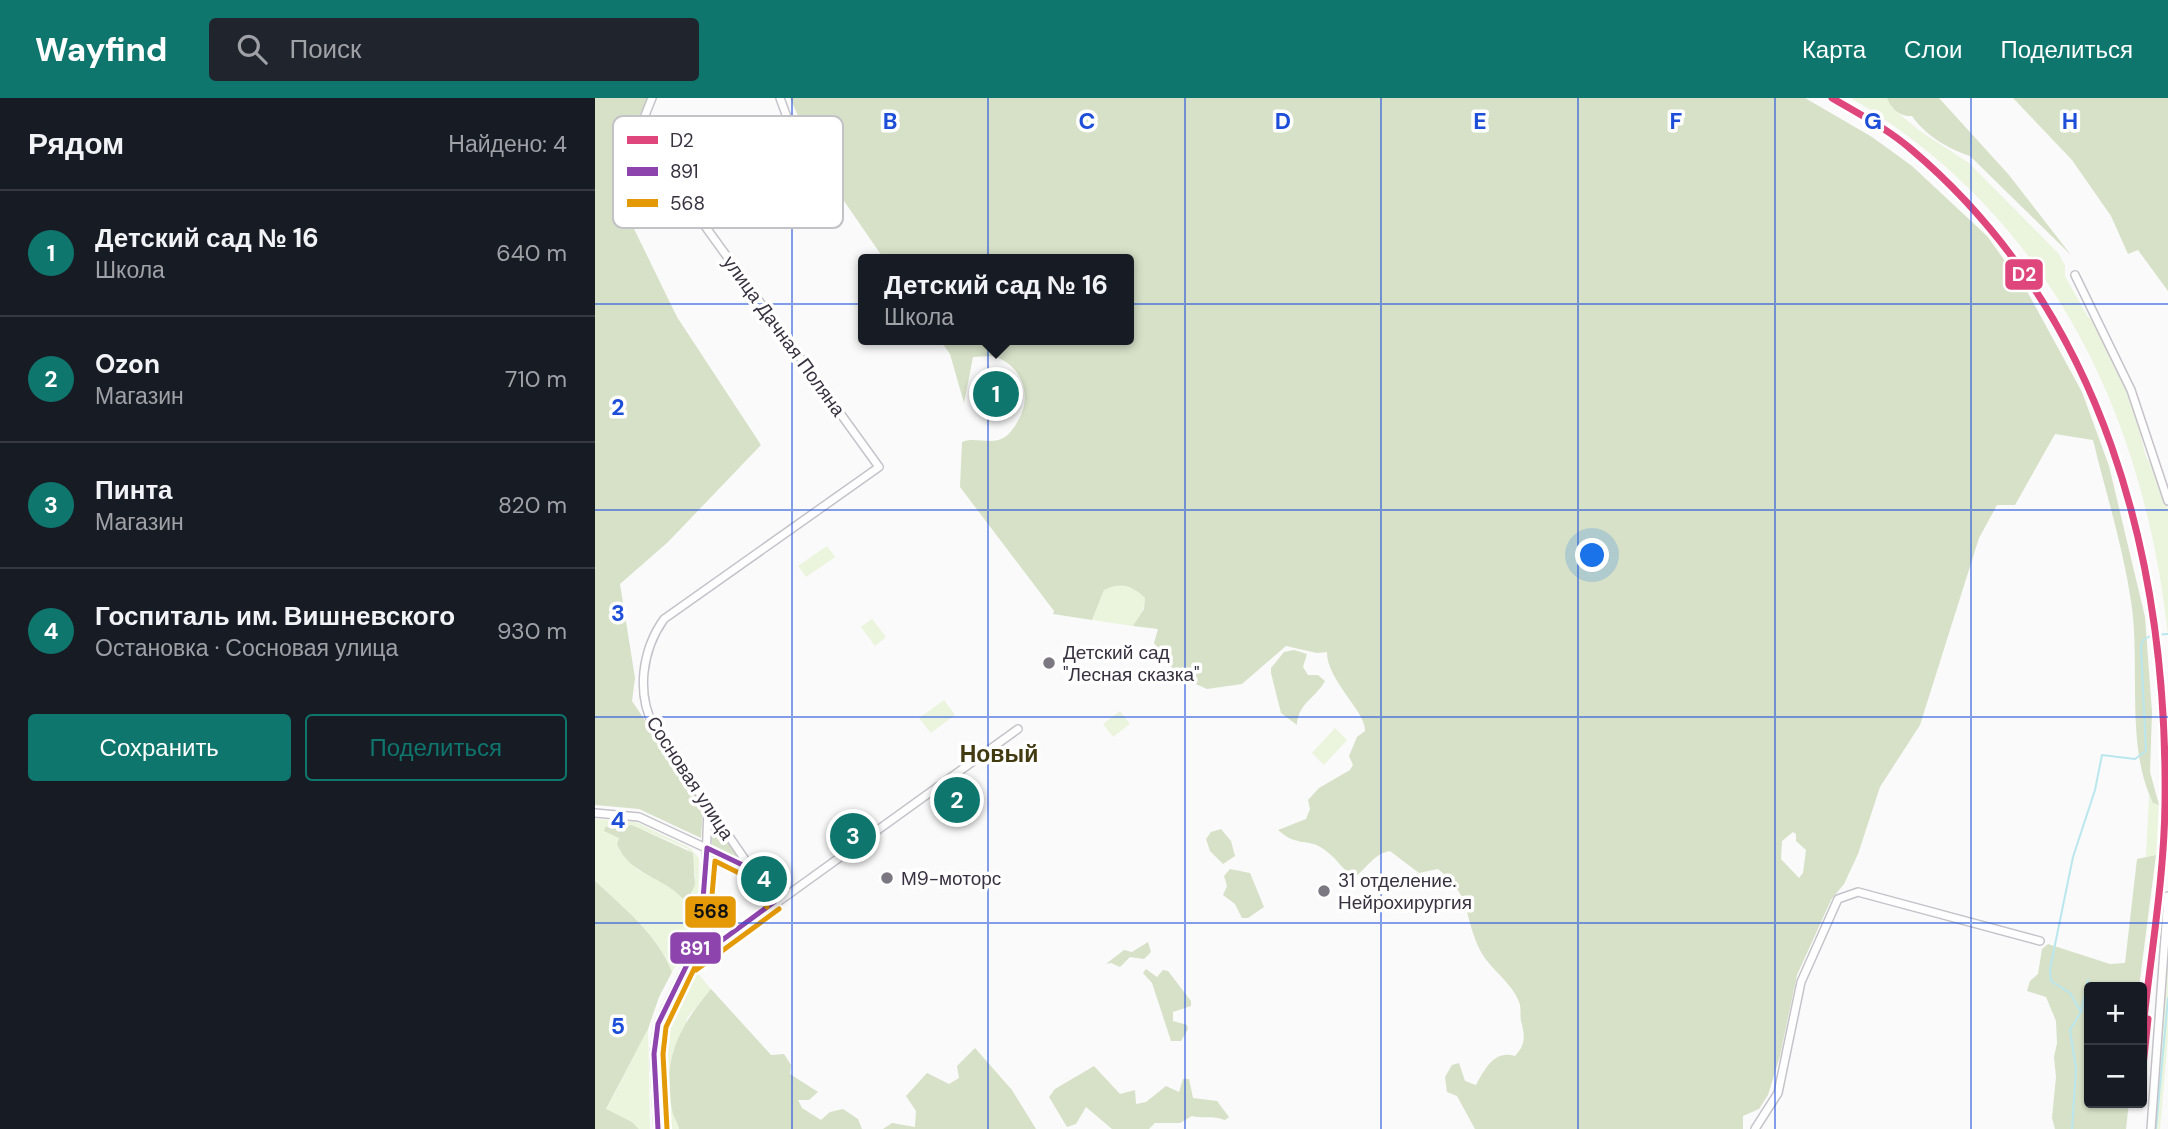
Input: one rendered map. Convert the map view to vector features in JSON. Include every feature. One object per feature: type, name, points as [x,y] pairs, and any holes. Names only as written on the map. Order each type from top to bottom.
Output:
[{"type":"street","name":"улица Дачная Поляна","points":[[645,116],[653,98]]},
{"type":"street","points":[[780,98],[787,116]]},
{"type":"street","name":"улица Дачная Поляна","points":[[706,228],[879,467],[848,489]]},
{"type":"street","points":[[2075,275],[2131,390],[2168,501]]},
{"type":"street","name":"Сосновая улица","points":[[774,902],[647,714],[643,682],[654,635],[666,618],[848,489]]},
{"type":"street","points":[[689,965],[1018,729]]},
{"type":"street","points":[[658,1129],[655,1054],[658,1024],[664,1007],[689,965],[701,938],[708,807]]},
{"type":"street","points":[[595,813],[639,817],[750,868]]},
{"type":"street","points":[[1755,1129],[1778,1093],[1801,982],[1838,899],[1858,892],[2041,941]]},
{"type":"street","points":[[2151,1129],[2168,896]]},
{"type":"green space","points":[[595,98],[651,98],[646,116],[613,116],[613,228],[634,228],[677,317],[761,445],[668,542],[620,584],[635,678],[632,701],[703,807],[701,838],[639,809],[595,805]]},
{"type":"green space","points":[[790,98],[1805,98],[1872,137],[1912,166],[1987,236],[2028,293],[2082,392],[2109,466],[2145,617],[2152,712],[2150,772],[2159,805],[2153,803],[2144,781],[2139,757],[2131,601],[2119,540],[2093,440],[2055,434],[2015,505],[1997,505],[1979,538],[1920,725],[1880,787],[1858,854],[1844,884],[1831,900],[1797,975],[1780,1056],[1768,1095],[1759,1109],[1743,1116],[1743,1129],[1475,1129],[1457,1096],[1447,1092],[1445,1077],[1452,1065],[1459,1063],[1465,1081],[1476,1085],[1496,1058],[1515,1056],[1523,1044],[1524,1035],[1517,998],[1481,952],[1457,889],[1438,869],[1419,873],[1390,851],[1379,855],[1353,878],[1333,856],[1319,846],[1291,839],[1278,830],[1306,819],[1310,809],[1308,800],[1319,788],[1350,770],[1353,765],[1349,756],[1357,737],[1365,731],[1360,715],[1333,673],[1327,652],[1317,653],[1286,646],[1242,684],[1207,689],[1178,676],[1154,643],[1158,629],[1133,626],[1144,609],[1145,598],[1131,588],[1116,586],[1104,590],[1092,620],[1053,614],[1054,611],[960,487],[962,442],[994,441],[1007,435],[1014,428],[1024,407],[1024,389],[1018,374],[1005,361],[994,356],[973,357],[964,403],[950,354],[944,345],[1134,345],[1134,254],[881,254],[843,199],[843,116],[798,116]],"holes":[[[1793,832],[1796,834],[1796,841],[1806,850],[1803,873],[1799,878],[1781,859],[1782,841]]]},
{"type":"green space","points":[[1851,98],[1887,98],[1892,108],[1920,131],[1969,163],[2058,253],[2065,265],[2065,276],[2088,317],[2095,321],[2130,392],[2146,457],[2157,475],[2168,509],[2168,636],[2156,553],[2136,474],[2109,398],[2075,327],[2032,261],[1981,200],[1920,146]]},
{"type":"green space","points":[[1887,98],[1939,98],[2009,175],[2071,255],[1970,156],[1937,140],[1912,116],[1904,115],[1891,106]]},
{"type":"green space","points":[[2013,98],[2168,98],[2168,291],[2138,250],[2128,254],[2111,216],[2072,160]]},
{"type":"green space","points":[[827,546],[835,557],[806,577],[798,566]]},
{"type":"green space","points":[[1118,584],[1132,587],[1145,598],[1142,614],[1133,626],[1092,620],[1104,590]]},
{"type":"green space","points":[[872,619],[886,637],[875,646],[861,627]]},
{"type":"green space","points":[[1294,650],[1307,654],[1303,667],[1308,675],[1318,675],[1325,681],[1300,711],[1297,725],[1281,713],[1271,673],[1271,668],[1284,652]]},
{"type":"green space","points":[[944,700],[955,715],[931,733],[919,718]]},
{"type":"green space","points":[[1120,711],[1130,724],[1113,737],[1103,724]]},
{"type":"green space","points":[[1335,728],[1347,740],[1324,765],[1312,753]]},
{"type":"green space","points":[[2149,795],[2153,803],[2159,805],[2156,855],[2146,857]]},
{"type":"green space","points":[[711,814],[740,859],[712,845]]},
{"type":"green space","points":[[595,819],[636,822],[690,848],[699,858],[698,932],[672,972],[666,958],[649,934],[595,881]],"holes":[[[632,825],[688,849],[695,880],[683,899],[674,888],[638,870],[619,850],[619,838],[613,834],[611,826]]]},
{"type":"green space","points":[[632,825],[693,853],[695,885],[689,897],[683,899],[666,885],[638,869],[622,854],[617,844],[619,838],[604,831],[605,827]]},
{"type":"green space","points":[[1221,829],[1231,841],[1235,856],[1223,864],[1210,851],[1206,839],[1211,832]]},
{"type":"green space","points":[[2156,855],[2140,982],[2084,982],[2084,1108],[2128,1108],[2126,1129],[2055,1129],[2052,1118],[2056,1077],[2056,1021],[2046,997],[2027,991],[2030,981],[2038,974],[2042,949],[2048,944],[2110,964],[2125,963],[2137,859]]},
{"type":"green space","points":[[1230,869],[1250,873],[1264,907],[1248,918],[1242,918],[1235,904],[1223,895],[1227,886],[1224,876]]},
{"type":"green space","points":[[595,881],[649,934],[666,958],[672,972],[659,997],[648,1029],[606,1109],[632,1122],[639,1129],[595,1129]]},
{"type":"green space","points":[[2168,937],[2168,1037],[2160,1129],[2153,1129]]},
{"type":"green space","points":[[1148,942],[1151,952],[1144,959],[1130,957],[1120,967],[1106,964],[1124,950],[1132,952]]},
{"type":"green space","points":[[694,969],[711,989],[687,1018],[674,1116],[679,1129],[661,1129],[659,1106],[667,1105],[666,1096],[660,1096],[660,1060],[664,1029],[675,1000]]},
{"type":"green space","points":[[1146,969],[1157,977],[1163,970],[1168,971],[1191,1001],[1191,1006],[1173,1012],[1173,1021],[1187,1025],[1188,1029],[1181,1041],[1171,1041],[1152,983],[1143,973]]},
{"type":"green space","points":[[711,989],[771,1055],[784,1054],[791,1065],[790,1074],[818,1092],[809,1100],[798,1100],[802,1108],[821,1120],[830,1112],[843,1109],[858,1119],[862,1129],[679,1129],[670,1095],[671,1061],[681,1032]]},
{"type":"green space","points":[[648,1029],[650,1129],[639,1129],[632,1122],[606,1110]]},
{"type":"green space","points":[[975,1048],[1012,1090],[1036,1129],[883,1129],[892,1123],[915,1127],[916,1111],[906,1096],[927,1073],[949,1084],[959,1078],[957,1066]]},
{"type":"green space","points":[[1094,1066],[1120,1094],[1135,1090],[1136,1104],[1146,1102],[1166,1086],[1179,1092],[1183,1079],[1189,1079],[1193,1098],[1217,1101],[1229,1117],[1225,1120],[1192,1116],[1180,1123],[1155,1123],[1149,1129],[1112,1129],[1086,1107],[1076,1124],[1067,1127],[1049,1097],[1055,1089]]},
{"type":"waterway","points":[[2081,1012],[2070,993],[2051,981],[2050,969],[2073,857],[2095,790],[2102,755],[2135,759],[2146,751],[2141,647],[2143,640],[2152,635],[2168,634]]},
{"type":"waterway","points":[[2072,1129],[2076,1069],[2070,1030],[2081,1012],[2088,980]]},
{"type":"waterway","points":[[2156,1129],[2168,998]]},
{"type":"transit line","name":"D2","points":[[1832,98],[1903,142],[1978,215],[2033,287],[2077,364],[2112,447],[2137,533],[2154,622],[2163,713],[2164,833],[2147,993]]},
{"type":"transit line","name":"891","points":[[658,1129],[654,1054],[658,1024],[700,938],[707,848],[749,868],[774,902]]},
{"type":"transit line","name":"568","points":[[667,1129],[663,1054],[666,1027],[708,940],[715,861],[743,875],[767,907]]},
{"type":"transit line","name":"891","points":[[691,963],[774,902]]},
{"type":"transit line","name":"568","points":[[696,970],[779,909]]},
{"type":"transit line","name":"D2","points":[[2145,1045],[2148,1019]]},
{"type":"place","name":"Детский сад № 16","points":[[996,394]]},
{"type":"place","name":"Детский сад \"Лесная сказка\"","points":[[1049,663]]},
{"type":"place","name":"Ozon","points":[[957,800]]},
{"type":"place","name":"Пинта","points":[[853,836]]},
{"type":"place","name":"М9-моторс","points":[[887,878]]},
{"type":"place","name":"Госпиталь им. Вишневского","points":[[764,879]]},
{"type":"place","name":"31 отделение. Нейрохирургия","points":[[1324,891]]},
{"type":"district","name":"Новый","points":[[999,754]]}]
